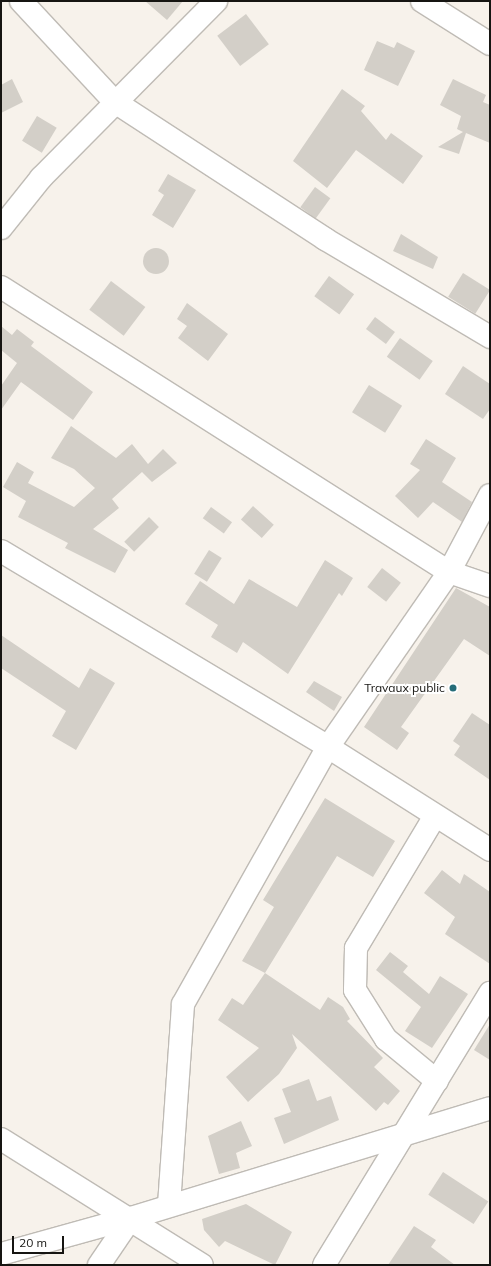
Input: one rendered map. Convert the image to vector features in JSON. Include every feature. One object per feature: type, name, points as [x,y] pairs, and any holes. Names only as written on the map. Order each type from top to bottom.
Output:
[{"type":"street","points":[[21,1],[115,102],[325,239],[490,337]]},
{"type":"street","points":[[1,228],[41,178],[216,1]]},
{"type":"street","points":[[422,1],[490,44]]},
{"type":"street","points":[[1,287],[449,572],[490,586]]},
{"type":"street","points":[[169,1205],[183,1004],[328,748],[449,572],[490,495]]},
{"type":"street","points":[[1,551],[328,748],[490,850]]},
{"type":"street","points":[[435,816],[356,948],[355,990],[386,1039],[436,1081]]},
{"type":"street","points":[[324,1265],[490,994]]},
{"type":"street","points":[[1,1254],[131,1218],[169,1205],[490,1108]]},
{"type":"street","points":[[1,1139],[131,1218],[202,1265]]},
{"type":"street","points":[[100,1265],[131,1218]]},
{"type":"building","points":[[145,1],[183,1],[167,20]]},
{"type":"building","points":[[246,14],[269,44],[240,66],[217,36]]},
{"type":"building","points":[[377,41],[394,48],[397,42],[415,51],[398,86],[364,70]]},
{"type":"building","points":[[12,79],[23,102],[1,113],[1,85]]},
{"type":"building","points":[[453,79],[486,95],[483,102],[490,105],[490,143],[466,133],[459,154],[438,147],[463,132],[457,129],[461,116],[440,105]]},
{"type":"building","points":[[342,89],[365,106],[361,111],[386,140],[391,133],[423,156],[403,184],[356,150],[327,188],[293,161]]},
{"type":"building","points":[[37,116],[57,128],[42,153],[22,141]]},
{"type":"building","points":[[168,174],[196,190],[173,228],[152,215],[164,195],[158,191]]},
{"type":"building","points":[[315,187],[330,198],[316,218],[300,207]]},
{"type":"building","points":[[401,234],[438,257],[433,269],[393,251]]},
{"type":"building","points":[[156,248],[165,252],[169,261],[165,270],[156,274],[147,270],[143,261],[147,252]]},
{"type":"building","points":[[463,273],[490,290],[475,314],[448,297]]},
{"type":"building","points":[[329,276],[354,294],[339,314],[314,296]]},
{"type":"building","points":[[111,281],[145,307],[124,336],[89,310]]},
{"type":"building","points":[[187,303],[228,334],[208,361],[178,338],[187,326],[177,319]]},
{"type":"building","points":[[375,317],[395,332],[386,344],[366,329]]},
{"type":"building","points":[[1,326],[12,335],[17,329],[34,342],[31,346],[93,392],[73,420],[21,382],[1,410],[1,386],[17,363],[1,350]]},
{"type":"building","points":[[400,338],[433,361],[420,380],[387,357]]},
{"type":"building","points":[[463,366],[490,384],[490,409],[483,419],[445,394]]},
{"type":"building","points":[[369,385],[402,406],[385,433],[352,412]]},
{"type":"building","points":[[71,426],[116,458],[132,444],[148,464],[163,449],[177,463],[152,482],[142,472],[112,499],[119,508],[93,529],[128,550],[115,573],[65,548],[68,543],[18,517],[26,501],[3,487],[17,462],[34,472],[28,483],[74,507],[95,488],[74,469],[51,458]]},
{"type":"building","points":[[426,439],[456,458],[442,482],[472,502],[462,522],[433,502],[418,518],[395,496],[420,470],[410,464]]},
{"type":"building","points":[[253,506],[274,525],[262,538],[241,519]]},
{"type":"building","points":[[211,507],[232,522],[224,534],[203,518]]},
{"type":"building","points":[[149,517],[159,527],[134,552],[124,542]]},
{"type":"building","points":[[209,550],[222,558],[207,582],[194,574]]},
{"type":"building","points":[[325,560],[353,578],[342,596],[339,593],[288,674],[243,642],[237,653],[211,637],[218,625],[185,604],[200,581],[234,604],[249,579],[297,607]]},
{"type":"building","points":[[382,568],[401,583],[386,602],[367,587]]},
{"type":"building","points":[[456,588],[490,607],[490,656],[464,639],[401,727],[409,733],[397,750],[364,727]]},
{"type":"building","points":[[1,635],[79,688],[90,668],[115,683],[76,750],[52,736],[66,711],[1,668]]},
{"type":"building","points":[[314,681],[342,697],[334,711],[306,692]]},
{"type":"building","points":[[472,713],[490,725],[490,780],[454,755],[460,746],[453,741]]},
{"type":"building","points":[[325,798],[395,841],[373,877],[337,856],[265,973],[242,961],[274,907],[263,900]]},
{"type":"building","points":[[442,870],[460,884],[464,874],[490,892],[490,964],[445,934],[455,917],[424,893]]},
{"type":"building","points":[[390,952],[408,966],[403,972],[429,994],[440,976],[468,994],[432,1048],[405,1031],[421,1007],[376,970]]},
{"type":"building","points":[[265,973],[320,1010],[328,997],[343,1007],[350,1019],[347,1021],[383,1058],[374,1067],[400,1091],[388,1105],[384,1102],[376,1111],[292,1034],[297,1048],[279,1074],[248,1102],[226,1077],[259,1048],[218,1020],[232,998],[243,1005]]},
{"type":"building","points":[[490,1024],[490,1060],[474,1050]]},
{"type":"building","points":[[309,1079],[317,1101],[331,1096],[339,1120],[284,1144],[274,1118],[291,1112],[282,1089]]},
{"type":"building","points":[[241,1121],[252,1146],[236,1153],[240,1168],[219,1174],[208,1136]]},
{"type":"building","points":[[443,1172],[488,1201],[474,1224],[428,1195]]},
{"type":"building","points":[[246,1204],[292,1232],[275,1265],[225,1241],[219,1247],[204,1230],[202,1219]]},
{"type":"building","points":[[414,1226],[436,1240],[431,1247],[455,1265],[388,1265]]},
{"type":"place","name":"Travaux public","points":[[453,688]]}]
